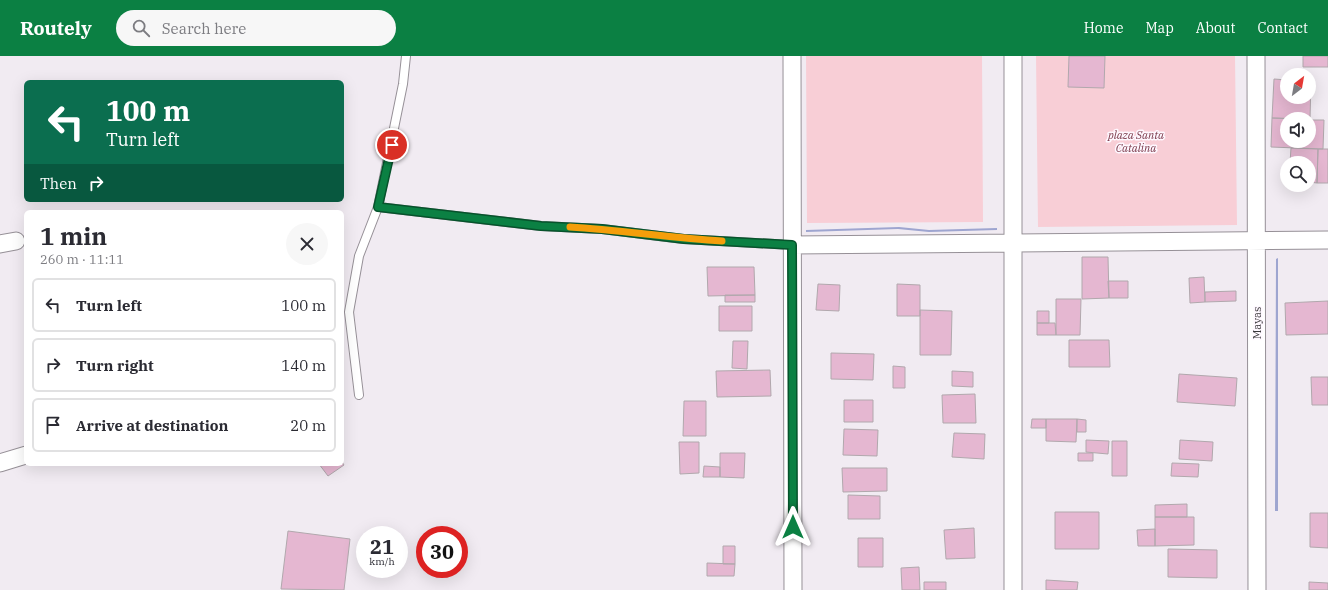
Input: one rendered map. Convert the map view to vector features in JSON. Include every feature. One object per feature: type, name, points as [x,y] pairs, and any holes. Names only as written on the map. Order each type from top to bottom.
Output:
[{"type":"street","points":[[792,56],[793,590]]},
{"type":"street","points":[[1012,56],[1013,590]]},
{"type":"street","name":"Mayas","points":[[1256,56],[1257,590]]},
{"type":"street","points":[[792,245],[1328,240]]},
{"type":"street","points":[[0,463],[24,456]]},
{"type":"lane","points":[[359,395],[349,312],[359,256],[378,207],[403,84],[406,56]]},
{"type":"lane","points":[[378,207],[541,226],[602,229],[684,239],[792,245]]},
{"type":"green space","points":[[806,56],[982,56],[983,222],[807,223]]},
{"type":"green space","name":"plaza Santa Catalina","points":[[1036,56],[1235,56],[1237,225],[1038,227]]},
{"type":"water","points":[[899,227],[929,230],[997,228],[997,230],[929,232],[898,229],[806,232],[806,230]]},
{"type":"water","points":[[1278,258],[1278,511],[1275,511],[1276,259]]},
{"type":"building","points":[[1069,56],[1105,56],[1104,88],[1068,87]]},
{"type":"building","points":[[1303,56],[1328,56],[1328,67],[1303,67]]},
{"type":"building","points":[[1274,79],[1280,79],[1280,104],[1310,104],[1310,112],[1280,112],[1280,118],[1272,118]]},
{"type":"building","points":[[1272,118],[1280,118],[1280,147],[1271,147]]},
{"type":"building","points":[[1316,120],[1324,120],[1323,149],[1297,148],[1316,148]]},
{"type":"building","points":[[1291,148],[1318,149],[1317,183],[1316,156],[1290,156]]},
{"type":"building","points":[[1318,149],[1328,149],[1328,183],[1317,183]]},
{"type":"building","points":[[1082,257],[1108,257],[1109,298],[1082,299]]},
{"type":"building","points":[[707,267],[754,267],[755,295],[708,296]]},
{"type":"building","points":[[1204,277],[1205,302],[1190,303],[1189,278]]},
{"type":"building","points":[[1108,281],[1128,281],[1128,298],[1109,298]]},
{"type":"building","points":[[818,284],[840,285],[839,311],[816,310]]},
{"type":"building","points":[[897,284],[920,285],[920,316],[897,316]]},
{"type":"building","points":[[1236,291],[1236,301],[1205,302],[1205,292]]},
{"type":"building","points":[[725,295],[755,295],[755,302],[725,302]]},
{"type":"building","points":[[1056,299],[1081,299],[1080,335],[1056,335]]},
{"type":"building","points":[[1328,301],[1328,334],[1286,335],[1285,303]]},
{"type":"building","points":[[719,306],[752,306],[752,331],[719,331]]},
{"type":"building","points":[[920,310],[952,311],[951,355],[920,355]]},
{"type":"building","points":[[1037,311],[1049,311],[1049,323],[1037,323]]},
{"type":"building","points":[[1037,323],[1055,323],[1056,335],[1037,335]]},
{"type":"building","points":[[1069,340],[1109,340],[1110,367],[1069,367]]},
{"type":"building","points":[[733,341],[748,341],[747,369],[732,368]]},
{"type":"building","points":[[831,353],[874,354],[873,380],[831,379]]},
{"type":"building","points":[[893,366],[905,367],[905,388],[893,388]]},
{"type":"building","points":[[770,370],[771,396],[717,397],[716,371]]},
{"type":"building","points":[[952,371],[973,372],[973,387],[952,386]]},
{"type":"building","points":[[1179,374],[1237,378],[1235,406],[1177,402]]},
{"type":"building","points":[[1311,377],[1328,377],[1328,405],[1312,405]]},
{"type":"building","points":[[975,394],[976,423],[943,423],[942,395]]},
{"type":"building","points":[[844,400],[873,400],[873,422],[844,422]]},
{"type":"building","points":[[684,401],[706,401],[706,436],[683,436]]},
{"type":"building","points":[[1032,419],[1046,419],[1046,428],[1031,428]]},
{"type":"building","points":[[1046,419],[1077,419],[1076,442],[1046,441]]},
{"type":"building","points":[[1077,419],[1086,420],[1086,432],[1077,432]]},
{"type":"building","points":[[844,429],[878,430],[877,456],[843,455]]},
{"type":"building","points":[[954,433],[985,434],[984,459],[952,457]]},
{"type":"building","points":[[1086,440],[1109,441],[1108,454],[1086,452]]},
{"type":"building","points":[[1180,440],[1213,442],[1212,461],[1179,459]]},
{"type":"building","points":[[1112,441],[1127,441],[1127,476],[1112,476]]},
{"type":"building","points":[[679,442],[699,442],[699,473],[680,474]]},
{"type":"building","points":[[720,453],[745,453],[744,478],[720,477]]},
{"type":"building","points":[[1078,453],[1093,453],[1093,461],[1078,461]]},
{"type":"building","points":[[1172,463],[1199,464],[1198,477],[1171,476]]},
{"type":"building","points":[[320,466],[343,466],[328,476]]},
{"type":"building","points":[[704,466],[720,467],[720,477],[703,477]]},
{"type":"building","points":[[842,468],[887,468],[887,491],[843,492]]},
{"type":"building","points":[[848,495],[880,496],[880,519],[848,519]]},
{"type":"building","points":[[1187,504],[1187,517],[1155,517],[1155,505]]},
{"type":"building","points":[[1055,512],[1099,512],[1099,549],[1055,549]]},
{"type":"building","points":[[1310,513],[1328,513],[1328,548],[1310,547]]},
{"type":"building","points":[[1155,517],[1194,517],[1194,545],[1155,546]]},
{"type":"building","points":[[974,528],[975,558],[946,559],[944,530]]},
{"type":"building","points":[[1155,529],[1155,546],[1138,546],[1137,530]]},
{"type":"building","points":[[288,531],[350,539],[344,590],[281,589]]},
{"type":"building","points":[[858,538],[883,538],[883,567],[858,567]]},
{"type":"building","points":[[723,546],[735,546],[735,564],[723,564]]},
{"type":"building","points":[[1168,549],[1217,550],[1217,578],[1168,577]]},
{"type":"building","points":[[707,563],[735,564],[734,576],[707,576]]},
{"type":"building","points":[[919,567],[920,590],[902,590],[901,568]]},
{"type":"building","points":[[1046,580],[1078,582],[1077,590],[1046,590]]},
{"type":"building","points":[[924,582],[946,582],[946,590],[924,590]]},
{"type":"building","points":[[1309,582],[1328,583],[1328,590],[1309,590]]},
{"type":"slow traffic","points":[[570,227],[602,229],[684,239],[722,241]]},
{"type":"route","points":[[392,145],[378,207],[541,226],[602,229],[684,239],[792,245],[793,527]]}]
